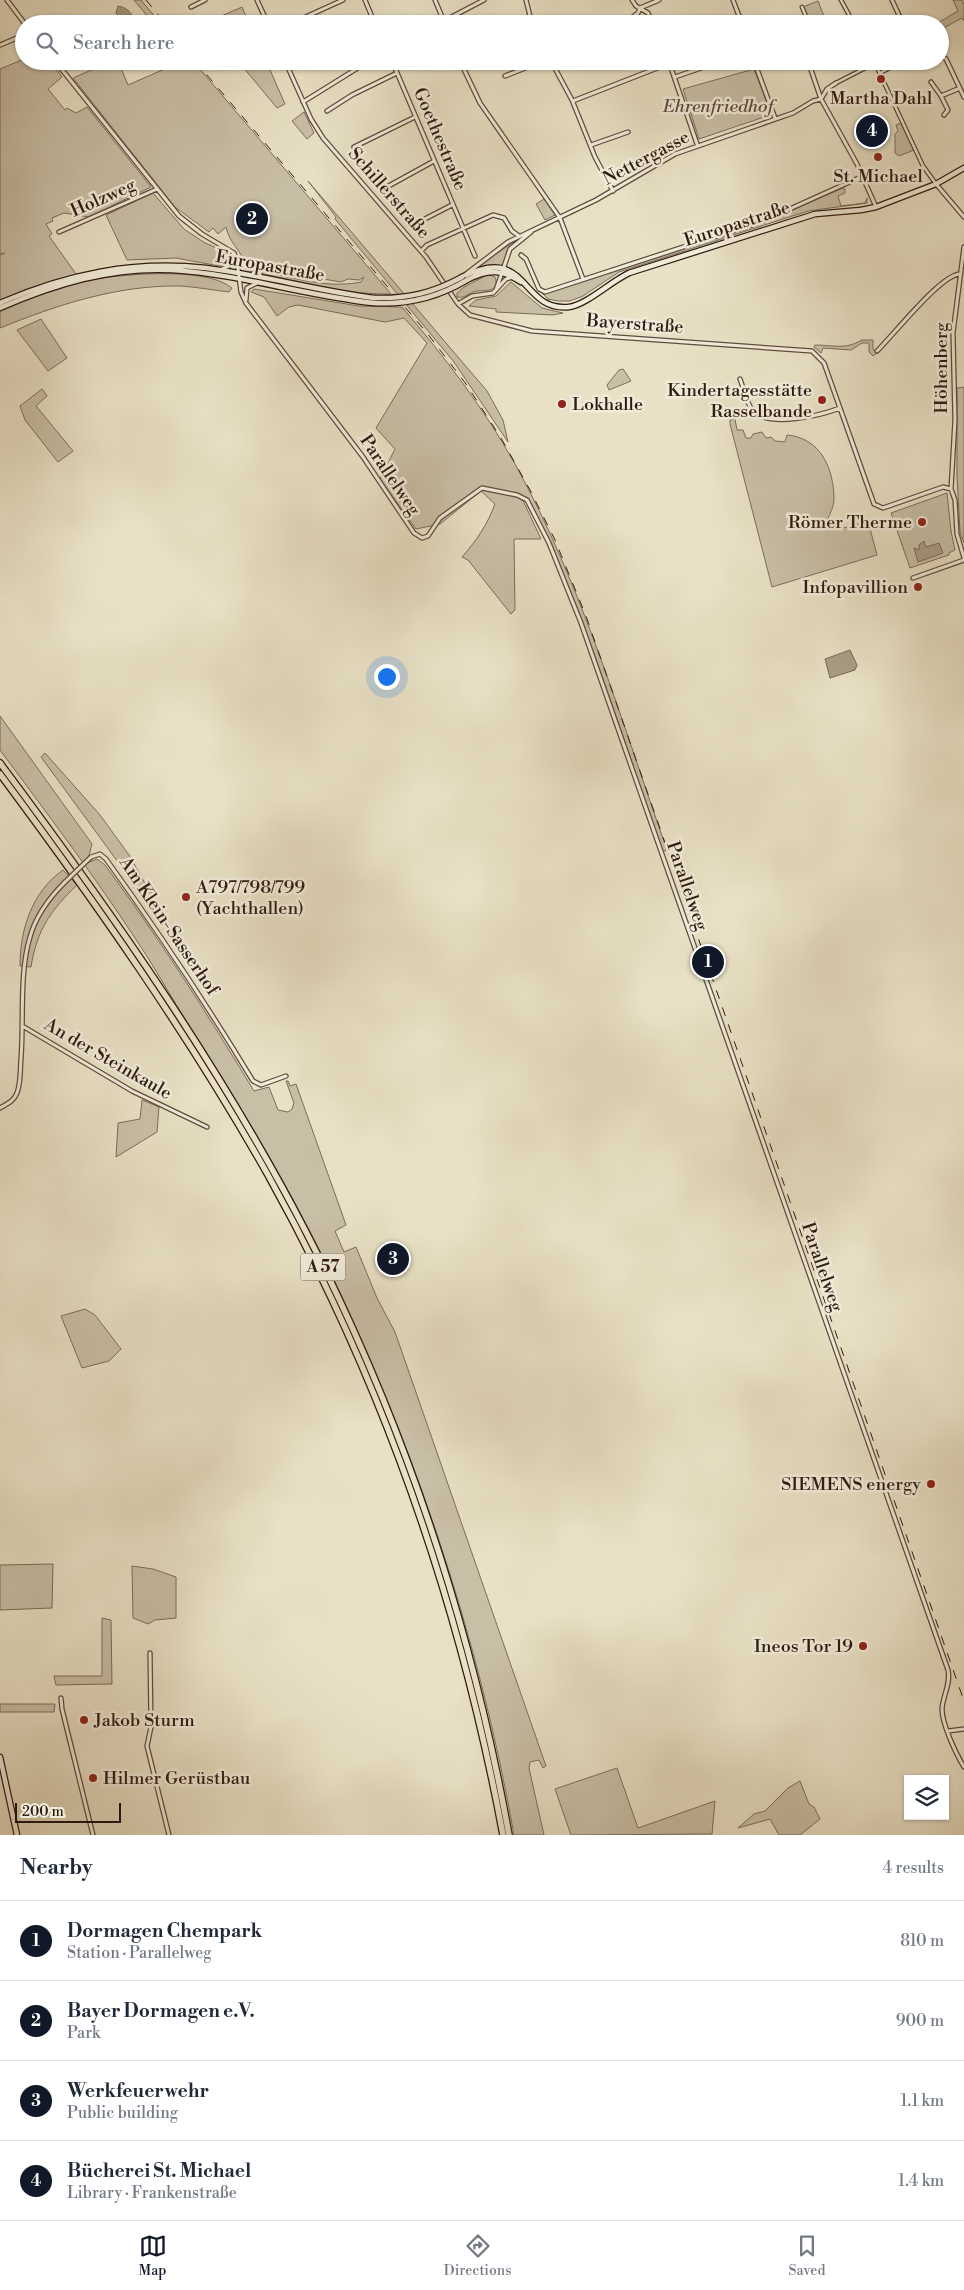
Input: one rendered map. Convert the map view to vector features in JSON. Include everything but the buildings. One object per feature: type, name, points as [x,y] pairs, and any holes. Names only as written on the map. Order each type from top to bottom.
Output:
[{"type":"highway","name":"A 57","points":[[0,763],[91,887],[205,1057],[275,1175],[336,1294],[367,1362],[399,1440],[440,1556],[481,1699],[509,1835]]},
{"type":"highway","name":"A 57","points":[[0,774],[125,947],[215,1085],[269,1177],[332,1298],[392,1440],[440,1576],[477,1709],[503,1835]]},
{"type":"main road","name":"Europastraße","points":[[0,308],[67,283],[115,272],[173,270],[257,284],[402,303],[425,299],[490,271],[503,270],[546,302],[560,307],[572,306],[585,301],[610,282],[629,273],[815,214],[876,207],[936,184],[964,168]]},
{"type":"main road","name":"Europastraße","points":[[0,303],[66,278],[115,268],[163,265],[217,270],[374,300],[423,294],[481,268],[494,266],[517,275],[527,286]]},
{"type":"main road","points":[[0,1757],[17,1835]]},
{"type":"street","points":[[7,0],[18,15]]},
{"type":"street","points":[[191,7],[205,0]]},
{"type":"street","points":[[310,15],[343,0]]},
{"type":"street","points":[[365,0],[371,15]]},
{"type":"street","points":[[435,0],[442,15]]},
{"type":"street","points":[[457,15],[484,0]]},
{"type":"street","points":[[526,0],[530,15]]},
{"type":"street","points":[[632,0],[649,15]]},
{"type":"street","points":[[636,15],[640,8],[659,0]]},
{"type":"street","points":[[733,0],[739,15]]},
{"type":"street","points":[[841,0],[849,15]]},
{"type":"street","points":[[892,0],[899,15]]},
{"type":"street","points":[[259,1],[264,15]]},
{"type":"street","points":[[802,7],[805,15]]},
{"type":"street","points":[[0,45],[15,39]]},
{"type":"street","points":[[949,65],[964,97]]},
{"type":"street","points":[[62,70],[157,189],[187,223],[234,253],[229,266],[217,270]]},
{"type":"street","name":"Schillerstraße","points":[[289,70],[303,102],[323,138],[421,251],[458,304]]},
{"type":"street","points":[[303,102],[355,70]]},
{"type":"street","name":"Goethestraße","points":[[396,70],[475,256]]},
{"type":"street","points":[[464,70],[480,103],[560,218],[583,279]]},
{"type":"street","points":[[505,76],[520,70]]},
{"type":"street","points":[[556,70],[573,101],[613,191]]},
{"type":"street","points":[[573,101],[649,70]]},
{"type":"street","points":[[672,70],[697,144]]},
{"type":"street","points":[[675,76],[694,70]]},
{"type":"street","points":[[757,70],[775,118]]},
{"type":"street","points":[[811,70],[821,99],[864,176],[876,207]]},
{"type":"street","name":"Nettergasse","points":[[462,277],[508,242],[613,191],[671,156],[697,144],[794,113],[813,101],[821,99],[827,89],[860,70]]},
{"type":"street","points":[[879,70],[923,166],[964,217]]},
{"type":"street","points":[[880,73],[886,70]]},
{"type":"street","points":[[327,110],[352,95],[397,73]]},
{"type":"street","points":[[931,82],[948,110],[944,115]]},
{"type":"street","points":[[941,96],[960,88]]},
{"type":"street","points":[[354,147],[415,117]]},
{"type":"street","points":[[591,145],[628,132]]},
{"type":"street","points":[[385,188],[434,161]]},
{"type":"street","points":[[521,254],[526,259],[542,292],[763,221],[864,176]]},
{"type":"street","name":"Holzweg","points":[[60,232],[157,189]]},
{"type":"street","points":[[417,223],[452,204]]},
{"type":"street","points":[[421,251],[427,245],[488,216],[498,215],[506,220],[512,231],[520,236]]},
{"type":"street","name":"Nettergasse","points":[[503,270],[512,246],[536,229]]},
{"type":"street","points":[[508,242],[512,236],[512,231]]},
{"type":"street","name":"Höhenberg","points":[[964,247],[953,334],[955,420],[951,489],[955,500],[957,534],[964,559]]},
{"type":"street","name":"Parallelweg","points":[[234,253],[237,261],[241,292],[246,303],[363,457],[410,529],[422,538],[428,536],[440,518],[479,489],[485,487],[517,495],[527,500],[549,543],[574,603],[948,1670],[949,1682],[942,1711],[948,1731],[964,1767]]},
{"type":"street","points":[[496,290],[503,270]]},
{"type":"street","points":[[490,271],[496,276],[499,283]]},
{"type":"street","points":[[877,351],[924,300],[950,277],[960,274]]},
{"type":"street","points":[[458,304],[472,296],[490,294],[506,279],[513,277]]},
{"type":"street","points":[[246,303],[247,288],[257,284]]},
{"type":"street","name":"Bayerstraße","points":[[458,304],[474,317],[532,331],[798,348],[812,351],[824,363],[840,408]]},
{"type":"street","points":[[740,379],[749,405],[760,416],[776,418],[809,417],[840,408],[872,501],[877,507],[883,508],[942,487],[951,489]]},
{"type":"street","points":[[913,578],[964,559]]},
{"type":"street","name":"Am Klein-Sasserhof","points":[[0,1108],[12,1101],[18,1090],[24,1027],[25,962],[29,937],[38,915],[46,903],[64,882],[96,854],[103,856],[112,866],[213,1014],[253,1081],[261,1085],[286,1076]]},
{"type":"street","name":"An der Steinkaule","points":[[24,1027],[132,1091],[207,1127]]},
{"type":"street","points":[[150,1653],[151,1727],[147,1746],[169,1835]]},
{"type":"street","points":[[61,1698],[93,1835]]},
{"type":"street","points":[[948,1731],[964,1729]]},
{"type":"green space","points":[[134,0],[141,0],[154,15],[146,15]]},
{"type":"green space","points":[[953,0],[962,0],[964,4],[964,21],[962,18],[949,25],[949,16],[958,11]]},
{"type":"green space","points":[[818,1],[823,15],[806,15],[803,7]]},
{"type":"green space","points":[[242,7],[245,15],[224,15]]},
{"type":"green space","points":[[15,63],[15,70],[57,70],[62,77],[48,89],[65,110],[67,108],[76,113],[87,107],[151,187],[89,217],[64,213],[52,218],[53,221],[46,224],[52,234],[49,236],[81,281],[115,276],[181,274],[202,276],[219,281],[232,288],[229,292],[180,286],[133,289],[65,304],[0,328],[0,255],[5,253],[0,254],[0,69]]},
{"type":"green space","points":[[91,70],[122,70],[128,85],[162,70],[201,70],[391,294],[355,292],[249,271],[244,267],[317,283],[332,284],[361,282],[364,277],[359,280],[348,279],[341,282],[246,266],[226,227],[218,234],[213,228],[209,232],[175,207],[73,78]]},
{"type":"green space","points":[[245,70],[270,70],[285,104],[277,108]]},
{"type":"green space","name":"Ehrenfriedhof","points":[[754,70],[771,113],[770,115],[699,139],[683,89]]},
{"type":"green space","points":[[304,112],[314,133],[307,139],[292,121]]},
{"type":"green space","points":[[901,123],[914,150],[899,156],[895,153],[895,134],[898,131],[896,125]]},
{"type":"green space","points":[[308,181],[487,391],[503,420],[508,442],[454,362],[335,219],[336,217]]},
{"type":"green space","points":[[843,188],[845,193],[838,196],[841,206],[865,203],[867,198],[867,203],[808,211],[619,272],[583,296],[570,301],[548,299],[542,293],[753,227]]},
{"type":"green space","points":[[153,193],[184,229],[205,243],[224,251],[228,256],[226,264],[219,266],[176,258],[127,260],[106,215]]},
{"type":"green space","points":[[544,199],[555,215],[545,220],[536,204]]},
{"type":"green space","points":[[523,235],[509,248],[502,266],[489,265],[475,269]]},
{"type":"green space","points":[[487,274],[495,277],[496,285],[494,288],[457,297],[457,293],[464,287],[485,276],[466,283]]},
{"type":"green space","points":[[511,282],[542,308],[563,313],[553,315],[496,312],[496,309],[469,306],[476,300],[496,296]]},
{"type":"green space","points":[[254,289],[359,306],[402,307],[462,382],[490,422],[515,464],[561,557],[599,654],[667,850],[662,852],[618,721],[574,600],[534,511],[520,494],[541,539],[514,539],[515,610],[511,614],[468,560],[462,557],[481,532],[495,504],[481,491],[440,524],[416,529],[380,479],[395,449],[376,428],[427,343],[404,318],[385,322],[298,305],[289,307],[277,316],[264,297],[251,292]]},
{"type":"green space","points":[[41,319],[67,358],[48,371],[17,330]]},
{"type":"green space","points":[[862,340],[873,340],[873,349],[877,353],[873,356],[869,352],[869,343],[862,343],[851,350],[823,348],[821,353],[814,347],[815,345],[845,346]]},
{"type":"green space","points":[[623,369],[631,381],[609,390],[607,385],[619,370]]},
{"type":"green space","points":[[964,387],[964,543],[960,532],[957,476],[957,388]]},
{"type":"green space","points":[[42,389],[47,396],[36,406],[73,451],[58,462],[25,420],[20,406]]},
{"type":"green space","points":[[735,419],[737,430],[743,430],[746,438],[751,438],[753,434],[762,432],[766,438],[771,437],[775,441],[785,442],[787,435],[799,437],[817,449],[828,467],[833,488],[834,502],[828,519],[840,529],[868,521],[877,555],[772,587],[730,424],[730,420]]},
{"type":"green space","name":"Römer Therme","points":[[947,493],[955,550],[949,553],[949,555],[910,568],[891,513]]},
{"type":"green space","points":[[0,716],[92,844],[87,863],[97,859],[105,865],[182,976],[254,1091],[269,1087],[278,1110],[288,1112],[292,1109],[294,1103],[286,1081],[288,1081],[290,1086],[296,1084],[346,1225],[335,1231],[344,1252],[356,1247],[377,1298],[395,1332],[546,1766],[543,1768],[539,1760],[530,1762],[529,1768],[544,1835],[514,1835],[481,1683],[437,1534],[411,1461],[382,1389],[318,1247],[250,1125],[146,955],[86,867],[0,750]]},
{"type":"green space","points":[[45,753],[100,815],[129,855],[150,892],[158,893],[143,901],[115,858],[41,757]]},
{"type":"green space","points":[[63,870],[77,885],[59,904],[46,922],[37,942],[31,967],[20,966],[22,938],[30,912],[43,889]]},
{"type":"green space","points":[[142,1100],[159,1107],[157,1132],[116,1157],[118,1123],[140,1119]]},
{"type":"green space","points":[[85,1309],[95,1315],[121,1349],[109,1361],[82,1368],[61,1316]]},
{"type":"green space","points":[[53,1564],[52,1608],[0,1610],[0,1565]]},
{"type":"green space","points":[[132,1566],[153,1569],[176,1577],[176,1618],[155,1620],[148,1624],[133,1618]]},
{"type":"green space","points":[[102,1618],[111,1620],[112,1684],[56,1685],[54,1676],[102,1676]]},
{"type":"green space","points":[[0,1704],[55,1704],[54,1712],[0,1712]]},
{"type":"green space","points":[[617,1768],[638,1828],[715,1801],[712,1834],[571,1835],[555,1789]]},
{"type":"green space","points":[[800,1781],[809,1804],[814,1807],[820,1819],[800,1835],[779,1835],[770,1819],[738,1828],[754,1814],[765,1811],[788,1788]]},
{"type":"shaded area","points":[[118,6],[128,10],[132,15],[118,15],[116,13]]},
{"type":"shaded area","points":[[924,541],[926,547],[939,543],[943,553],[918,562],[914,548],[919,550],[919,545]]},
{"type":"shaded area","points":[[850,650],[857,665],[855,670],[830,678],[825,659]]},
{"type":"railway","points":[[146,0],[158,15]]},
{"type":"railway","points":[[203,70],[427,333],[466,384],[501,438],[555,540],[586,616],[964,1701]]},
{"type":"place","name":"Martha Dahl","points":[[881,79]]},
{"type":"place","name":"Bücherei St. Michael","points":[[872,131]]},
{"type":"place","name":"St. Michael","points":[[878,157]]},
{"type":"place","name":"Bayer Dormagen e.V.","points":[[252,219]]},
{"type":"place","name":"Kindertagesstätte Rasselbande","points":[[822,400]]},
{"type":"place","name":"Lokhalle","points":[[562,404]]},
{"type":"place","name":"Römer Therme","points":[[922,522]]},
{"type":"place","name":"Infopavillion","points":[[918,587]]},
{"type":"place","name":"A797/798/799 (Yachthallen)","points":[[186,897]]},
{"type":"place","name":"Dormagen Chempark","points":[[708,962]]},
{"type":"place","name":"Werkfeuerwehr","points":[[393,1259]]},
{"type":"place","name":"SIEMENS energy","points":[[931,1484]]},
{"type":"place","name":"Ineos Tor 19","points":[[863,1646]]},
{"type":"place","name":"Jakob Sturm","points":[[84,1720]]},
{"type":"place","name":"Hilmer Gerüstbau","points":[[93,1778]]}]
